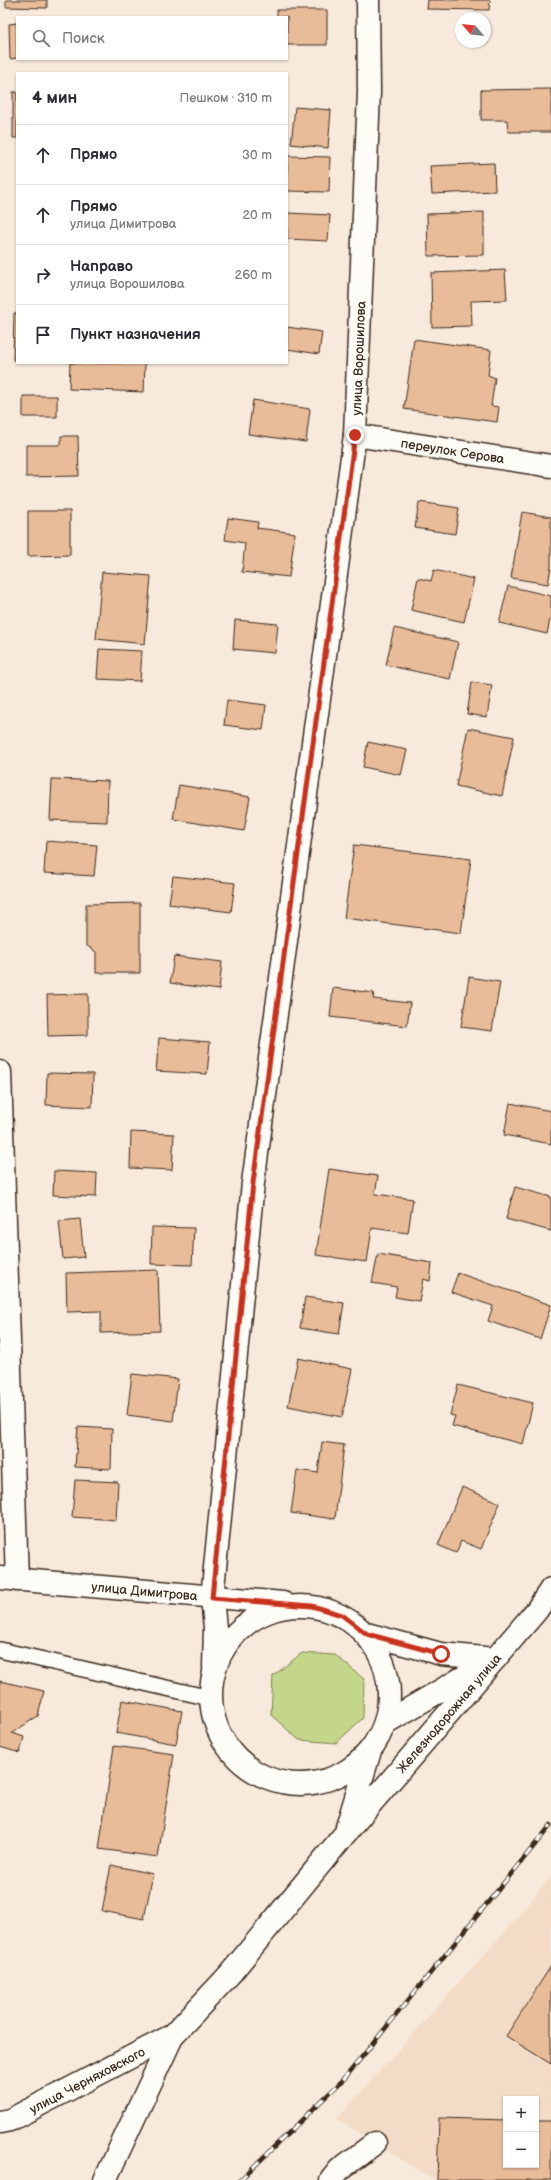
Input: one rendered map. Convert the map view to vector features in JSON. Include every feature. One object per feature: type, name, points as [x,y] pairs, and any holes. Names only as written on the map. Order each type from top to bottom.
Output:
[{"type":"street","name":"улица Ворошилова","points":[[368,0],[369,92],[355,435],[253,1183],[212,1598],[215,1628],[214,1667],[210,1698],[216,1728],[233,1755],[258,1774],[280,1782],[287,1784],[319,1783],[347,1771],[371,1750]]},
{"type":"street","name":"переулок Серова","points":[[355,435],[551,466]]},
{"type":"street","points":[[0,1072],[8,1579]]},
{"type":"street","name":"улица Димитрова","points":[[8,1579],[312,1606]]},
{"type":"street","name":"Железнодорожная улица","points":[[173,2036],[230,1974],[344,1835],[537,1610],[551,1589]]},
{"type":"street","points":[[214,1667],[229,1640],[252,1618],[281,1606],[312,1606],[342,1615],[367,1634],[384,1661],[390,1691],[385,1723],[371,1750],[344,1835]]},
{"type":"street","points":[[367,1634],[441,1654],[495,1659]]},
{"type":"street","points":[[385,1723],[495,1659]]},
{"type":"street","points":[[106,2180],[173,2036]]},
{"type":"street","name":"улица Черняховского","points":[[0,2122],[10,2120],[173,2036]]},
{"type":"street","points":[[331,2180],[338,2170],[374,2143]]},
{"type":"lane","points":[[0,1650],[210,1698]]},
{"type":"shaded area","points":[[551,1876],[551,2180],[434,2180],[337,2119],[523,1911]]},
{"type":"green space","points":[[302,1653],[335,1655],[364,1679],[363,1718],[336,1743],[299,1740],[271,1715],[273,1676]]},
{"type":"building","points":[[6,0],[47,0],[47,8],[6,7]]},
{"type":"building","points":[[428,0],[490,0],[489,10],[427,9]]},
{"type":"building","points":[[277,10],[327,10],[327,45],[288,45],[288,16],[277,16]]},
{"type":"building","points":[[16,23],[16,58],[10,59],[9,24]]},
{"type":"building","points":[[551,89],[551,132],[508,132],[507,120],[481,120],[481,90]]},
{"type":"building","points":[[13,92],[16,92],[16,138],[13,138]]},
{"type":"building","points":[[295,107],[331,110],[328,148],[291,144]]},
{"type":"building","points":[[288,156],[330,157],[329,192],[288,191]]},
{"type":"building","points":[[494,163],[495,191],[432,194],[430,166]]},
{"type":"building","points":[[484,212],[484,255],[428,256],[427,214]]},
{"type":"building","points":[[288,213],[330,215],[328,241],[288,239]]},
{"type":"building","points":[[505,270],[507,300],[471,301],[472,326],[432,327],[431,273]]},
{"type":"building","points":[[14,313],[16,313],[16,360],[13,360]]},
{"type":"building","points":[[288,327],[322,332],[319,354],[288,349]]},
{"type":"building","points":[[414,339],[491,350],[488,375],[495,378],[491,406],[499,407],[497,422],[404,409]]},
{"type":"building","points":[[70,364],[145,364],[144,392],[69,389]]},
{"type":"building","points":[[23,396],[57,396],[57,417],[23,417]]},
{"type":"building","points":[[253,400],[310,409],[306,442],[248,434]]},
{"type":"building","points":[[61,436],[78,436],[79,476],[26,477],[26,445],[61,445]]},
{"type":"building","points":[[419,502],[459,508],[455,534],[415,528]]},
{"type":"building","points":[[28,511],[70,511],[70,555],[28,556]]},
{"type":"building","points":[[522,512],[551,517],[551,567],[548,584],[511,578]]},
{"type":"building","points":[[228,518],[258,522],[257,528],[295,533],[289,577],[242,572],[245,543],[225,540]]},
{"type":"building","points":[[434,570],[474,579],[464,622],[411,610],[418,578],[431,581]]},
{"type":"building","points":[[102,572],[151,576],[145,644],[96,639]]},
{"type":"building","points":[[508,586],[551,596],[551,615],[547,634],[499,623]]},
{"type":"building","points":[[235,620],[278,624],[275,653],[233,649]]},
{"type":"building","points":[[394,628],[458,642],[450,679],[386,665]]},
{"type":"building","points":[[99,649],[142,651],[140,681],[97,679]]},
{"type":"building","points":[[472,682],[492,685],[487,717],[467,714]]},
{"type":"building","points":[[227,700],[266,705],[263,730],[224,725]]},
{"type":"building","points":[[468,728],[514,737],[502,796],[456,786]]},
{"type":"building","points":[[368,742],[407,750],[401,775],[363,767]]},
{"type":"building","points":[[52,779],[108,781],[107,822],[50,820]]},
{"type":"building","points":[[179,785],[250,797],[244,831],[173,819]]},
{"type":"building","points":[[46,841],[97,845],[94,876],[44,873]]},
{"type":"building","points":[[354,845],[471,859],[461,933],[344,918]]},
{"type":"building","points":[[173,876],[235,883],[231,912],[169,904]]},
{"type":"building","points":[[140,903],[140,973],[96,973],[96,952],[86,945],[86,904]]},
{"type":"building","points":[[174,956],[222,962],[219,990],[170,983]]},
{"type":"building","points":[[469,977],[500,982],[492,1031],[461,1027]]},
{"type":"building","points":[[333,988],[374,993],[373,999],[410,1003],[407,1026],[330,1017]]},
{"type":"building","points":[[88,994],[88,1035],[48,1036],[47,995]]},
{"type":"building","points":[[159,1038],[210,1042],[207,1074],[156,1071]]},
{"type":"building","points":[[47,1073],[93,1074],[92,1107],[46,1105]]},
{"type":"building","points":[[510,1103],[551,1111],[551,1144],[504,1135]]},
{"type":"building","points":[[131,1132],[174,1134],[172,1170],[130,1168]]},
{"type":"building","points":[[329,1169],[378,1176],[375,1194],[413,1199],[408,1233],[372,1228],[367,1262],[316,1255]]},
{"type":"building","points":[[54,1171],[97,1173],[96,1197],[53,1195]]},
{"type":"building","points":[[515,1187],[551,1197],[551,1231],[506,1219]]},
{"type":"building","points":[[80,1219],[84,1257],[63,1259],[59,1221]]},
{"type":"building","points":[[152,1227],[194,1228],[192,1265],[151,1264]]},
{"type":"building","points":[[378,1254],[432,1263],[430,1281],[423,1279],[419,1301],[395,1297],[397,1287],[372,1283]]},
{"type":"building","points":[[158,1270],[160,1331],[101,1333],[101,1311],[67,1312],[66,1273]]},
{"type":"building","points":[[458,1273],[551,1305],[540,1339],[488,1321],[493,1306],[451,1292]]},
{"type":"building","points":[[305,1297],[344,1303],[339,1334],[300,1328]]},
{"type":"building","points":[[298,1358],[352,1369],[342,1417],[288,1406]]},
{"type":"building","points":[[132,1374],[178,1379],[173,1421],[127,1415]]},
{"type":"building","points":[[458,1385],[533,1403],[523,1444],[452,1426],[455,1416],[450,1415]]},
{"type":"building","points":[[78,1427],[112,1429],[111,1469],[75,1467]]},
{"type":"building","points":[[322,1442],[344,1445],[335,1519],[291,1513],[297,1470],[318,1473]]},
{"type":"building","points":[[75,1480],[118,1482],[116,1520],[72,1517]]},
{"type":"building","points":[[462,1487],[500,1503],[481,1549],[461,1541],[456,1553],[438,1545]]},
{"type":"building","points":[[0,1681],[44,1691],[38,1716],[12,1733],[24,1737],[20,1753],[0,1747]]},
{"type":"building","points":[[122,1700],[182,1711],[176,1744],[116,1733]]},
{"type":"building","points":[[114,1746],[174,1754],[158,1857],[99,1849]]},
{"type":"building","points":[[111,1865],[153,1874],[144,1919],[102,1911]]},
{"type":"building","points":[[551,1966],[551,2064],[506,2036]]},
{"type":"building","points":[[439,2118],[503,2120],[503,2168],[539,2168],[539,2121],[551,2121],[551,2180],[437,2180]]},
{"type":"railway","points":[[240,2180],[344,2079],[551,1825]]},
{"type":"route","points":[[355,435],[253,1183],[212,1598],[312,1606],[342,1615],[367,1634],[441,1654]]}]
